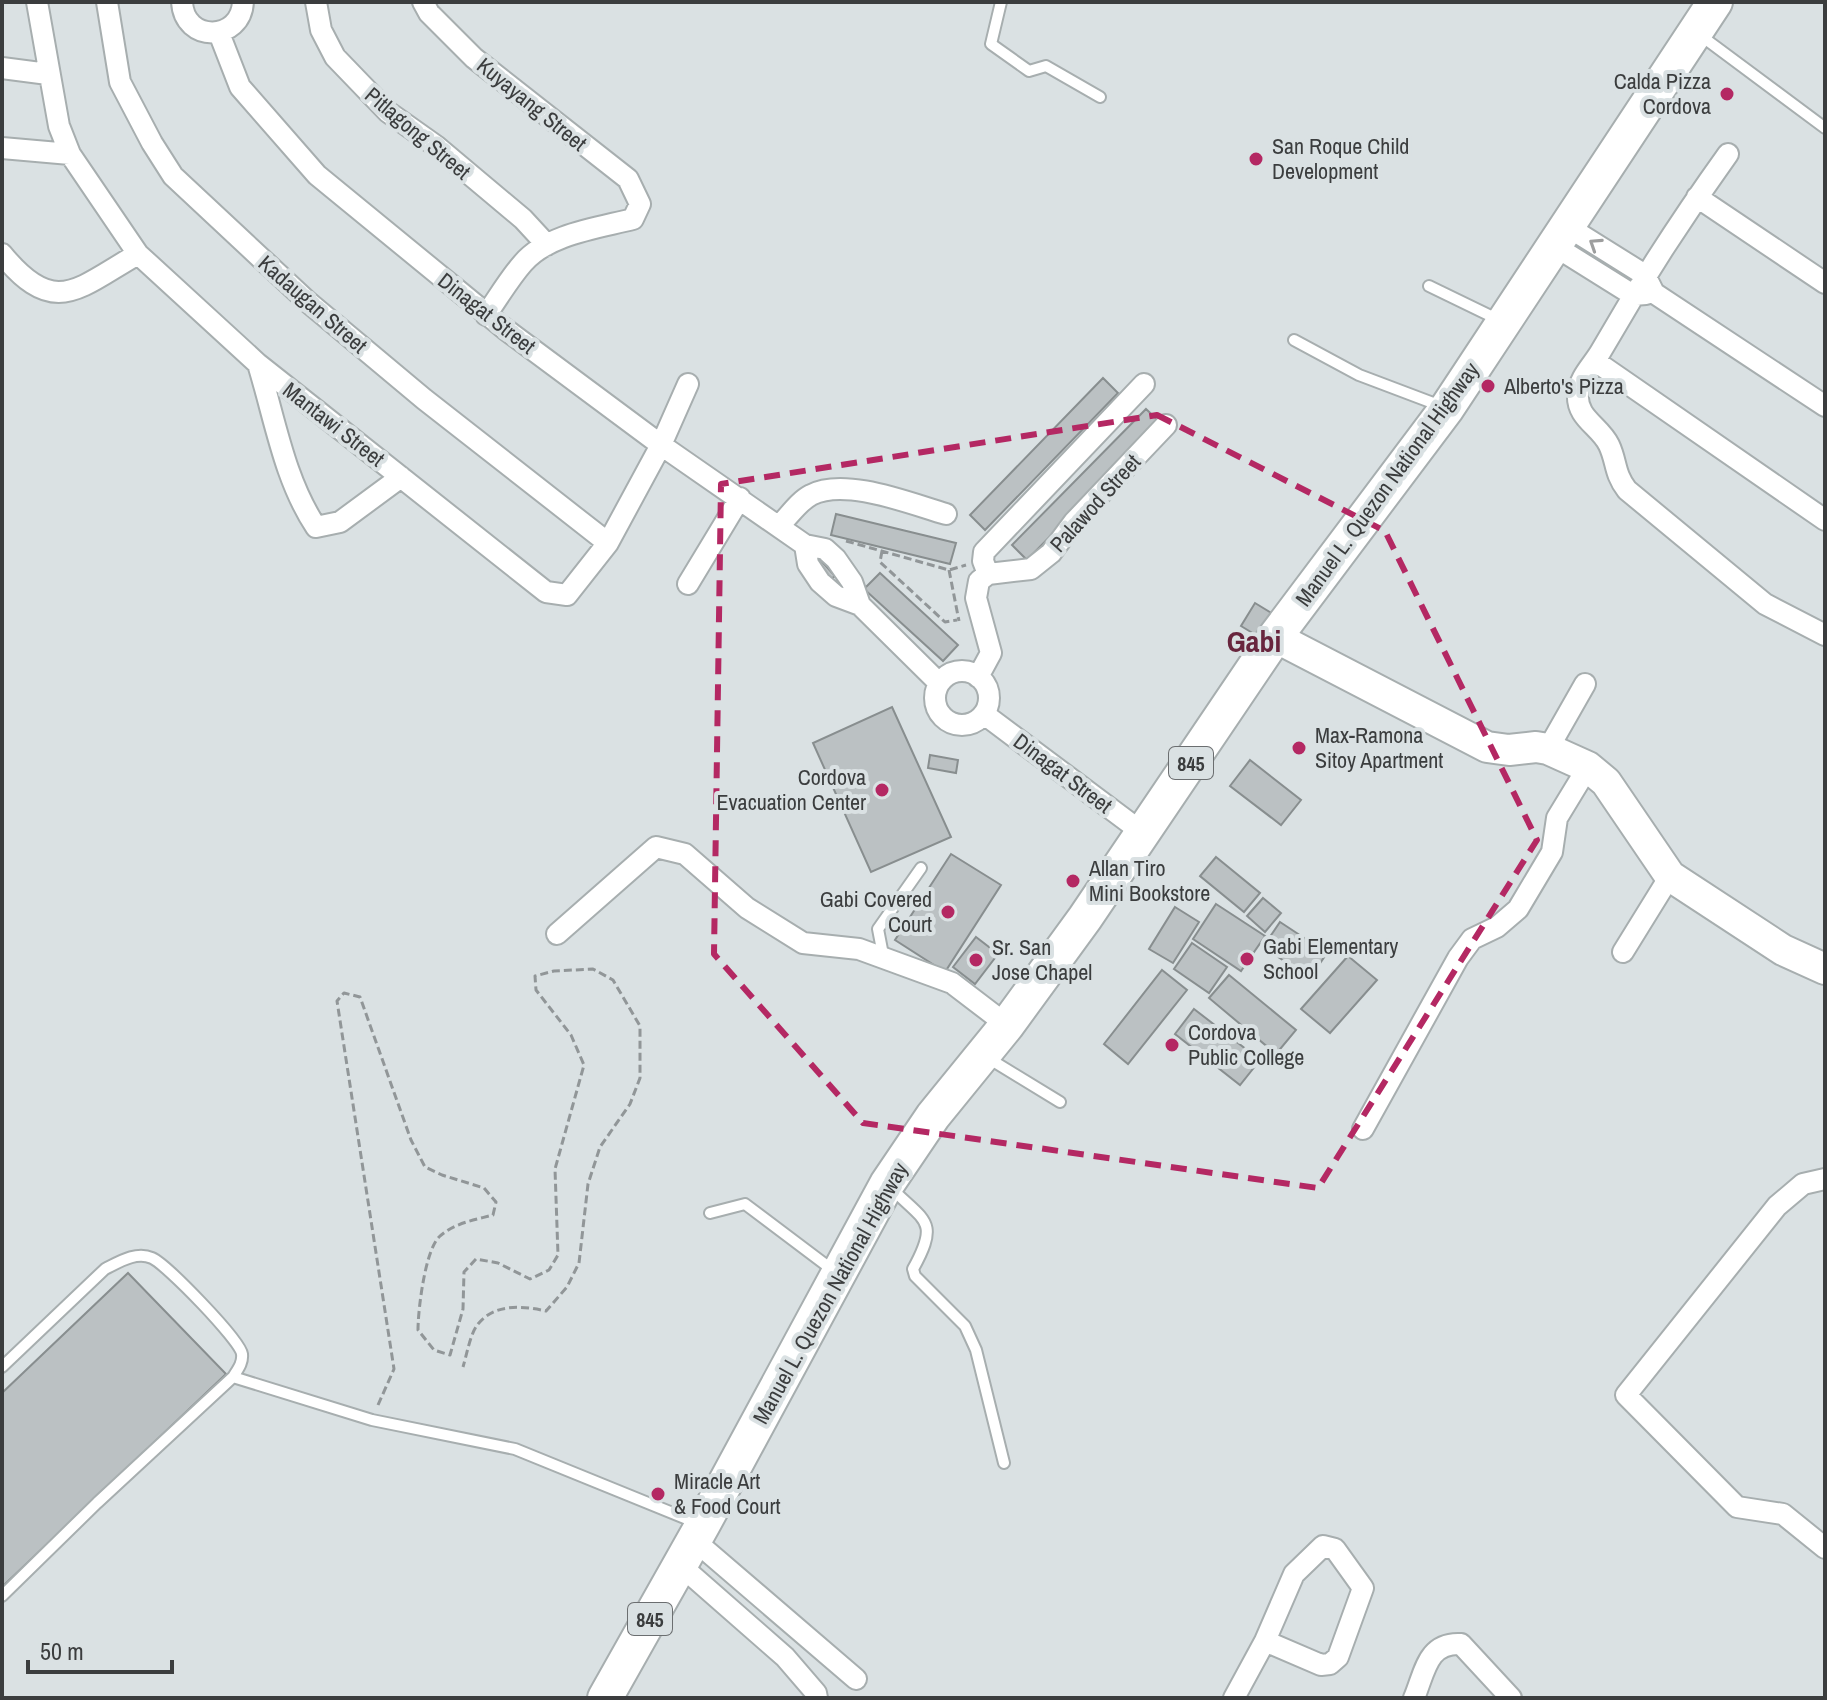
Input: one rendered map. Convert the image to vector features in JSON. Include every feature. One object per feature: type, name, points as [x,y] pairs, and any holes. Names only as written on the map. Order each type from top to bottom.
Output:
[{"type":"main road","name":"Manuel L. Quezon National Highway","points":[[605,1698],[887,1184],[933,1116],[1007,1025],[1085,918],[1275,637],[1447,408],[1715,2]]},
{"type":"street","name":"Mantawi Street","points":[[37,2],[59,126],[70,154],[138,254],[258,364],[546,592],[567,595],[608,543],[661,445],[688,384]]},
{"type":"street","name":"Kadaugan Street","points":[[107,2],[120,82],[173,176],[320,312],[424,399],[608,543]]},
{"type":"street","points":[[175,2],[182,2],[190,24],[208,33],[219,33],[237,23],[243,2],[250,2]]},
{"type":"street","name":"Pitlagong Street","points":[[316,2],[321,30],[335,57],[388,112],[436,146],[523,219],[547,245]]},
{"type":"street","name":"Kuyayang Street","points":[[423,2],[429,13],[474,58],[628,179],[640,204],[633,219],[547,245]]},
{"type":"street","name":"Dinagat Street","points":[[219,33],[240,87],[317,175],[486,315],[661,445],[805,545],[808,564],[814,576],[836,596],[860,605],[939,683]]},
{"type":"street","points":[[2,68],[48,74]]},
{"type":"street","points":[[2,148],[70,154]]},
{"type":"street","points":[[1728,154],[1697,197],[1650,284],[1633,295],[1580,381],[1578,405],[1584,417],[1609,445],[1618,478],[1627,490],[1765,604],[1825,635]]},
{"type":"street","points":[[1697,197],[1825,283]]},
{"type":"street","points":[[1559,235],[1650,284],[1825,406]]},
{"type":"street","points":[[1559,235],[1633,295]]},
{"type":"street","points":[[486,315],[525,261],[547,245]]},
{"type":"street","points":[[2,254],[30,285],[48,292],[69,293],[138,254]]},
{"type":"street","points":[[1595,361],[1825,520]]},
{"type":"street","points":[[258,364],[289,474],[303,508],[316,527],[340,522],[401,477]]},
{"type":"street","points":[[978,677],[991,653],[976,598],[985,568],[984,552],[1144,384]]},
{"type":"street","name":"Palawod Street","points":[[985,568],[1031,569],[1051,553],[1074,522],[1166,425]]},
{"type":"street","points":[[779,526],[808,496],[825,489],[874,494],[946,514]]},
{"type":"street","points":[[688,584],[740,498]]},
{"type":"street","points":[[1275,637],[1487,747],[1548,749],[1588,767],[1606,782],[1670,876],[1783,950],[1825,969]]},
{"type":"street","points":[[961,672],[978,677],[988,692],[984,714],[965,725],[947,721],[936,706],[939,683],[951,674],[961,672]]},
{"type":"street","points":[[1548,749],[1585,684]]},
{"type":"street","name":"Dinagat Street","points":[[984,714],[1143,833]]},
{"type":"street","points":[[1363,1129],[1458,958],[1472,939],[1497,927],[1518,909],[1552,852],[1557,818],[1588,767]]},
{"type":"street","points":[[557,934],[656,847],[685,854],[747,908],[803,943],[859,949],[952,983],[1007,1025]]},
{"type":"street","points":[[1623,952],[1670,876]]},
{"type":"street","points":[[1825,1179],[1803,1184],[1777,1206],[1626,1395],[1737,1507],[1783,1514],[1825,1548]]},
{"type":"street","points":[[692,1543],[856,1679]]},
{"type":"street","points":[[692,1543],[817,1698]]},
{"type":"street","points":[[1234,1698],[1265,1641],[1294,1574],[1323,1546],[1335,1549],[1363,1588],[1338,1657],[1330,1664],[1321,1665],[1265,1641]]},
{"type":"street","points":[[1414,1698],[1434,1650],[1446,1643],[1461,1644],[1511,1698]]},
{"type":"lane","points":[[1001,2],[991,44],[1029,71],[1046,66],[1100,97]]},
{"type":"lane","points":[[1695,31],[1825,128]]},
{"type":"lane","points":[[1429,286],[1503,322]]},
{"type":"lane","points":[[1294,340],[1359,375],[1447,408]]},
{"type":"lane","points":[[884,960],[878,929],[921,868]]},
{"type":"lane","points":[[983,1055],[1060,1102]]},
{"type":"lane","points":[[887,1184],[923,1219],[929,1232],[927,1243],[913,1269],[915,1276],[965,1326],[976,1350],[1004,1463]]},
{"type":"lane","points":[[710,1213],[745,1204],[839,1274]]},
{"type":"lane","points":[[2,1367],[105,1269],[125,1258],[138,1256],[153,1258],[202,1303],[239,1345],[242,1354],[240,1367],[233,1377],[2,1596]]},
{"type":"lane","points":[[233,1377],[372,1420],[515,1449],[692,1543]]},
{"type":"path","points":[[844,541],[949,570],[985,568]]},
{"type":"path","points":[[882,551],[880,562],[945,622],[957,620]]},
{"type":"path","points":[[372,1420],[394,1369],[337,1001],[344,993],[360,997],[411,1140],[425,1167],[484,1188],[496,1202],[493,1215],[456,1226],[437,1239],[419,1297],[418,1330],[434,1350],[450,1355],[463,1309],[464,1272],[476,1259],[498,1263],[530,1279],[549,1270],[558,1255],[555,1169],[584,1065],[571,1035],[536,990],[535,976],[554,971],[593,969],[613,980],[640,1026],[640,1078],[630,1104],[600,1147],[588,1184],[579,1263],[567,1287],[546,1311],[509,1306],[488,1316],[477,1325],[463,1367]]},
{"type":"highlighted area","points":[[1157,415],[1385,531],[1537,840],[1318,1188],[863,1123],[714,954],[721,484]]},
{"type":"building","points":[[1103,378],[1118,393],[985,530],[970,515]]},
{"type":"building","points":[[1146,409],[1161,423],[1027,560],[1012,545]]},
{"type":"building","points":[[836,514],[956,543],[950,564],[831,535]]},
{"type":"building","points":[[817,556],[835,576],[827,582],[810,563]]},
{"type":"building","points":[[880,573],[958,645],[943,661],[864,589]]},
{"type":"building","points":[[1255,603],[1278,617],[1264,640],[1241,626]]},
{"type":"building","name":"Cordova Evacuation Center","points":[[892,707],[951,837],[871,872],[813,743]]},
{"type":"building","points":[[930,755],[958,760],[956,773],[928,768]]},
{"type":"building","points":[[1250,760],[1301,800],[1281,825],[1230,786]]},
{"type":"building","name":"Gabi Covered Court","points":[[951,854],[1001,885],[945,972],[895,940]]},
{"type":"building","points":[[1216,857],[1260,893],[1244,912],[1200,876]]},
{"type":"building","points":[[1263,898],[1281,913],[1265,932],[1247,916]]},
{"type":"building","points":[[1216,904],[1265,936],[1241,971],[1193,939]]},
{"type":"building","points":[[1175,907],[1199,922],[1173,963],[1149,949]]},
{"type":"building","points":[[1280,922],[1327,953],[1310,978],[1263,947]]},
{"type":"building","name":"Sr. San Jose Chapel","points":[[976,937],[998,954],[975,984],[953,967]]},
{"type":"building","points":[[1192,943],[1227,967],[1209,993],[1174,969]]},
{"type":"building","points":[[1348,956],[1377,980],[1330,1033],[1301,1009]]},
{"type":"building","points":[[1162,970],[1187,990],[1128,1064],[1104,1044]]},
{"type":"building","points":[[1229,975],[1296,1030],[1276,1054],[1209,998]]},
{"type":"building","points":[[1194,1009],[1260,1060],[1240,1085],[1175,1034]]},
{"type":"building","points":[[128,1273],[226,1374],[2,1587],[2,1393]]},
{"type":"place","name":"Calda Pizza Cordova","points":[[1727,94]]},
{"type":"place","name":"San Roque Child Development","points":[[1256,159]]},
{"type":"place","name":"Alberto's Pizza","points":[[1488,386]]},
{"type":"place","name":"Max-Ramona Sitoy Apartment","points":[[1299,748]]},
{"type":"place","name":"Cordova Evacuation Center","points":[[882,790]]},
{"type":"place","name":"Allan Tiro Mini Bookstore","points":[[1073,881]]},
{"type":"place","name":"Gabi Covered Court","points":[[948,912]]},
{"type":"place","name":"Gabi Elementary School","points":[[1247,959]]},
{"type":"place","name":"Sr. San Jose Chapel","points":[[976,960]]},
{"type":"place","name":"Cordova Public College","points":[[1172,1045]]},
{"type":"place","name":"Miracle Art & Food Court","points":[[658,1494]]},
{"type":"district","name":"Gabi","points":[[1254,641]]}]
